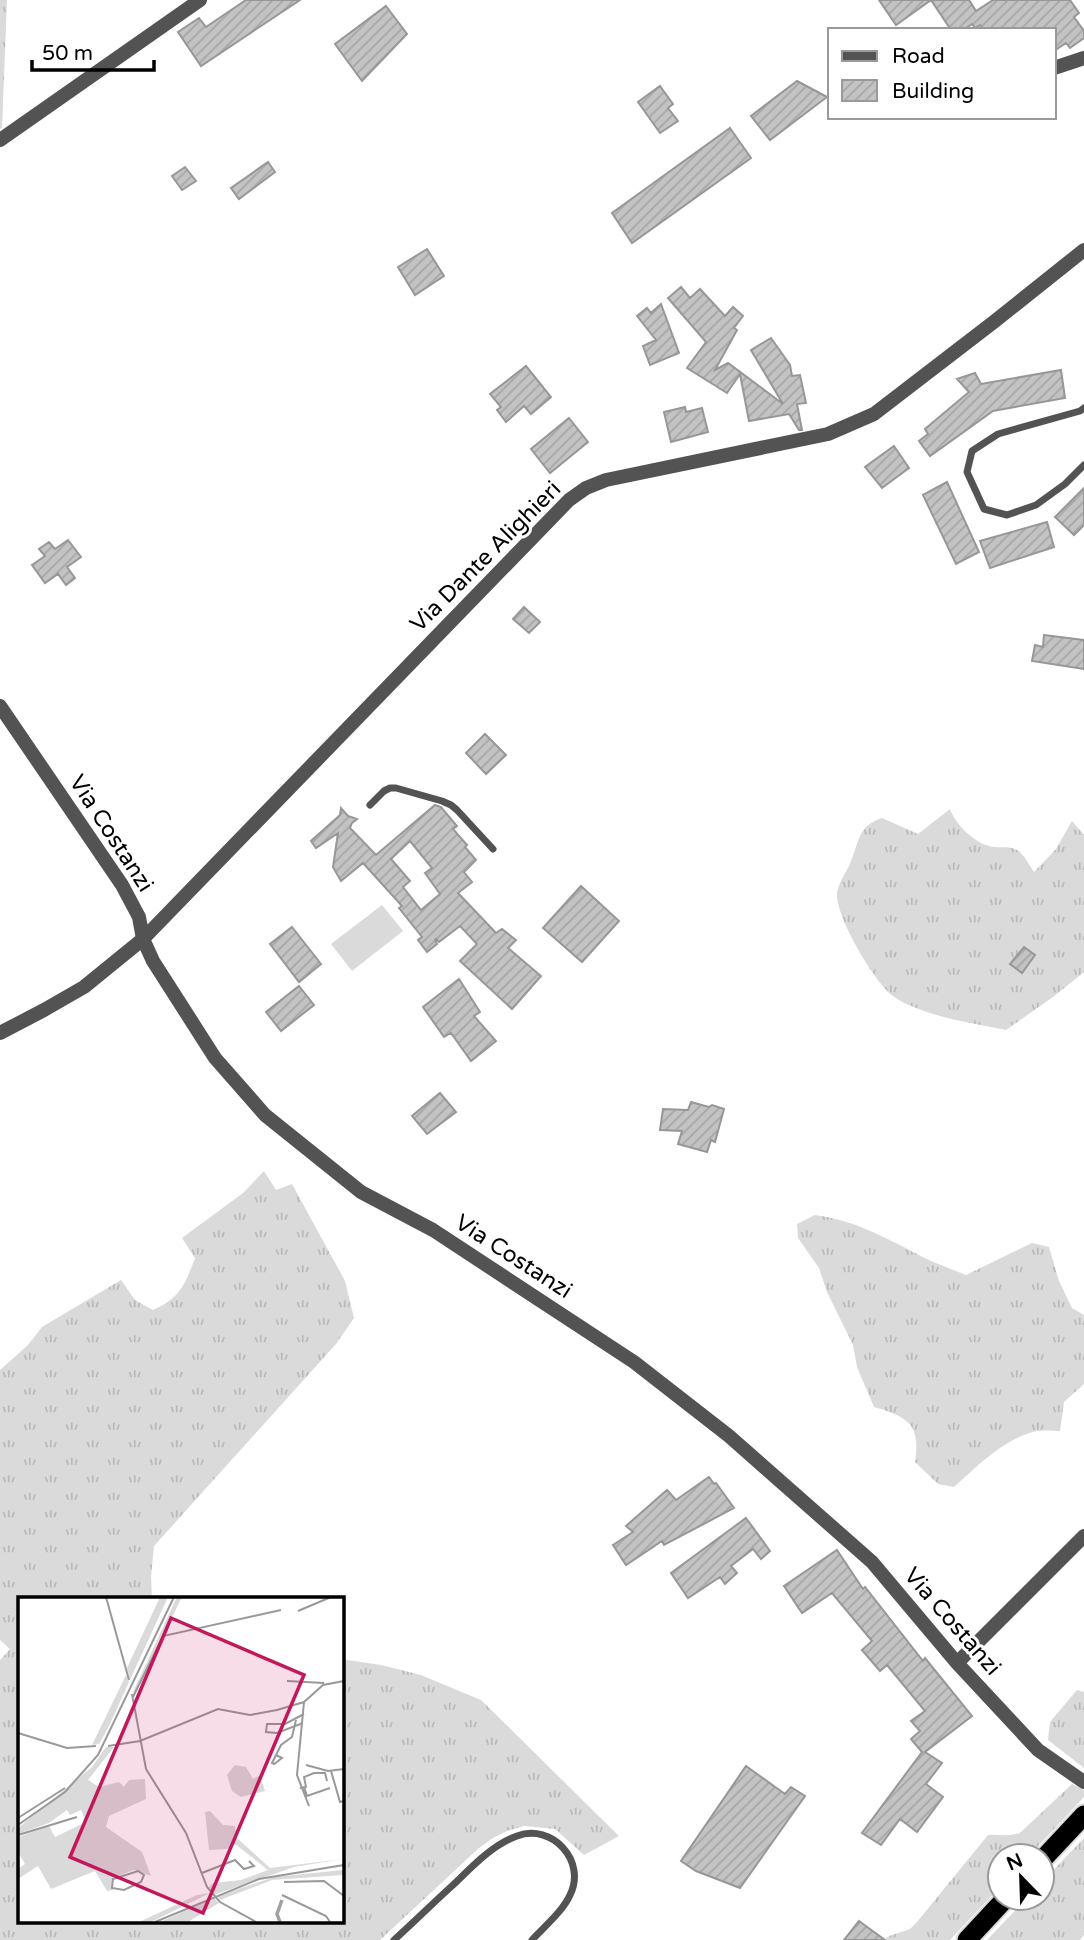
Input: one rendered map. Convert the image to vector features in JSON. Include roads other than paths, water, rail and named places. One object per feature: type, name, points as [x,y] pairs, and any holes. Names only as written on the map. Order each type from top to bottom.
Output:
[{"type":"highway","points":[[1056,1845],[1084,1815]]},
{"type":"highway","points":[[967,1940],[993,1912]]},
{"type":"street","points":[[0,140],[200,0]]},
{"type":"street","points":[[1056,67],[1084,58]]},
{"type":"street","name":"Via Dante Alighieri","points":[[0,1033],[85,987],[143,939],[569,500],[586,488],[606,480],[828,434],[874,414],[1084,250]]},
{"type":"street","name":"Via Costanzi","points":[[0,706],[122,886],[139,917],[143,939],[153,961],[215,1058],[265,1115],[361,1192],[433,1230],[634,1362],[729,1437],[872,1562],[957,1663],[1038,1750],[1084,1782]]},
{"type":"street","points":[[957,1663],[1084,1536]]},
{"type":"lane","points":[[1084,408],[998,434],[972,451],[967,472],[984,509],[1007,515],[1036,505],[1065,484],[1084,465]]},
{"type":"lane","points":[[370,805],[390,788],[442,801],[457,810],[493,849]]},
{"type":"lane","points":[[394,1940],[480,1860],[508,1840],[528,1833],[548,1836],[556,1841],[570,1856],[575,1875],[574,1885],[565,1903],[532,1940]]}]
